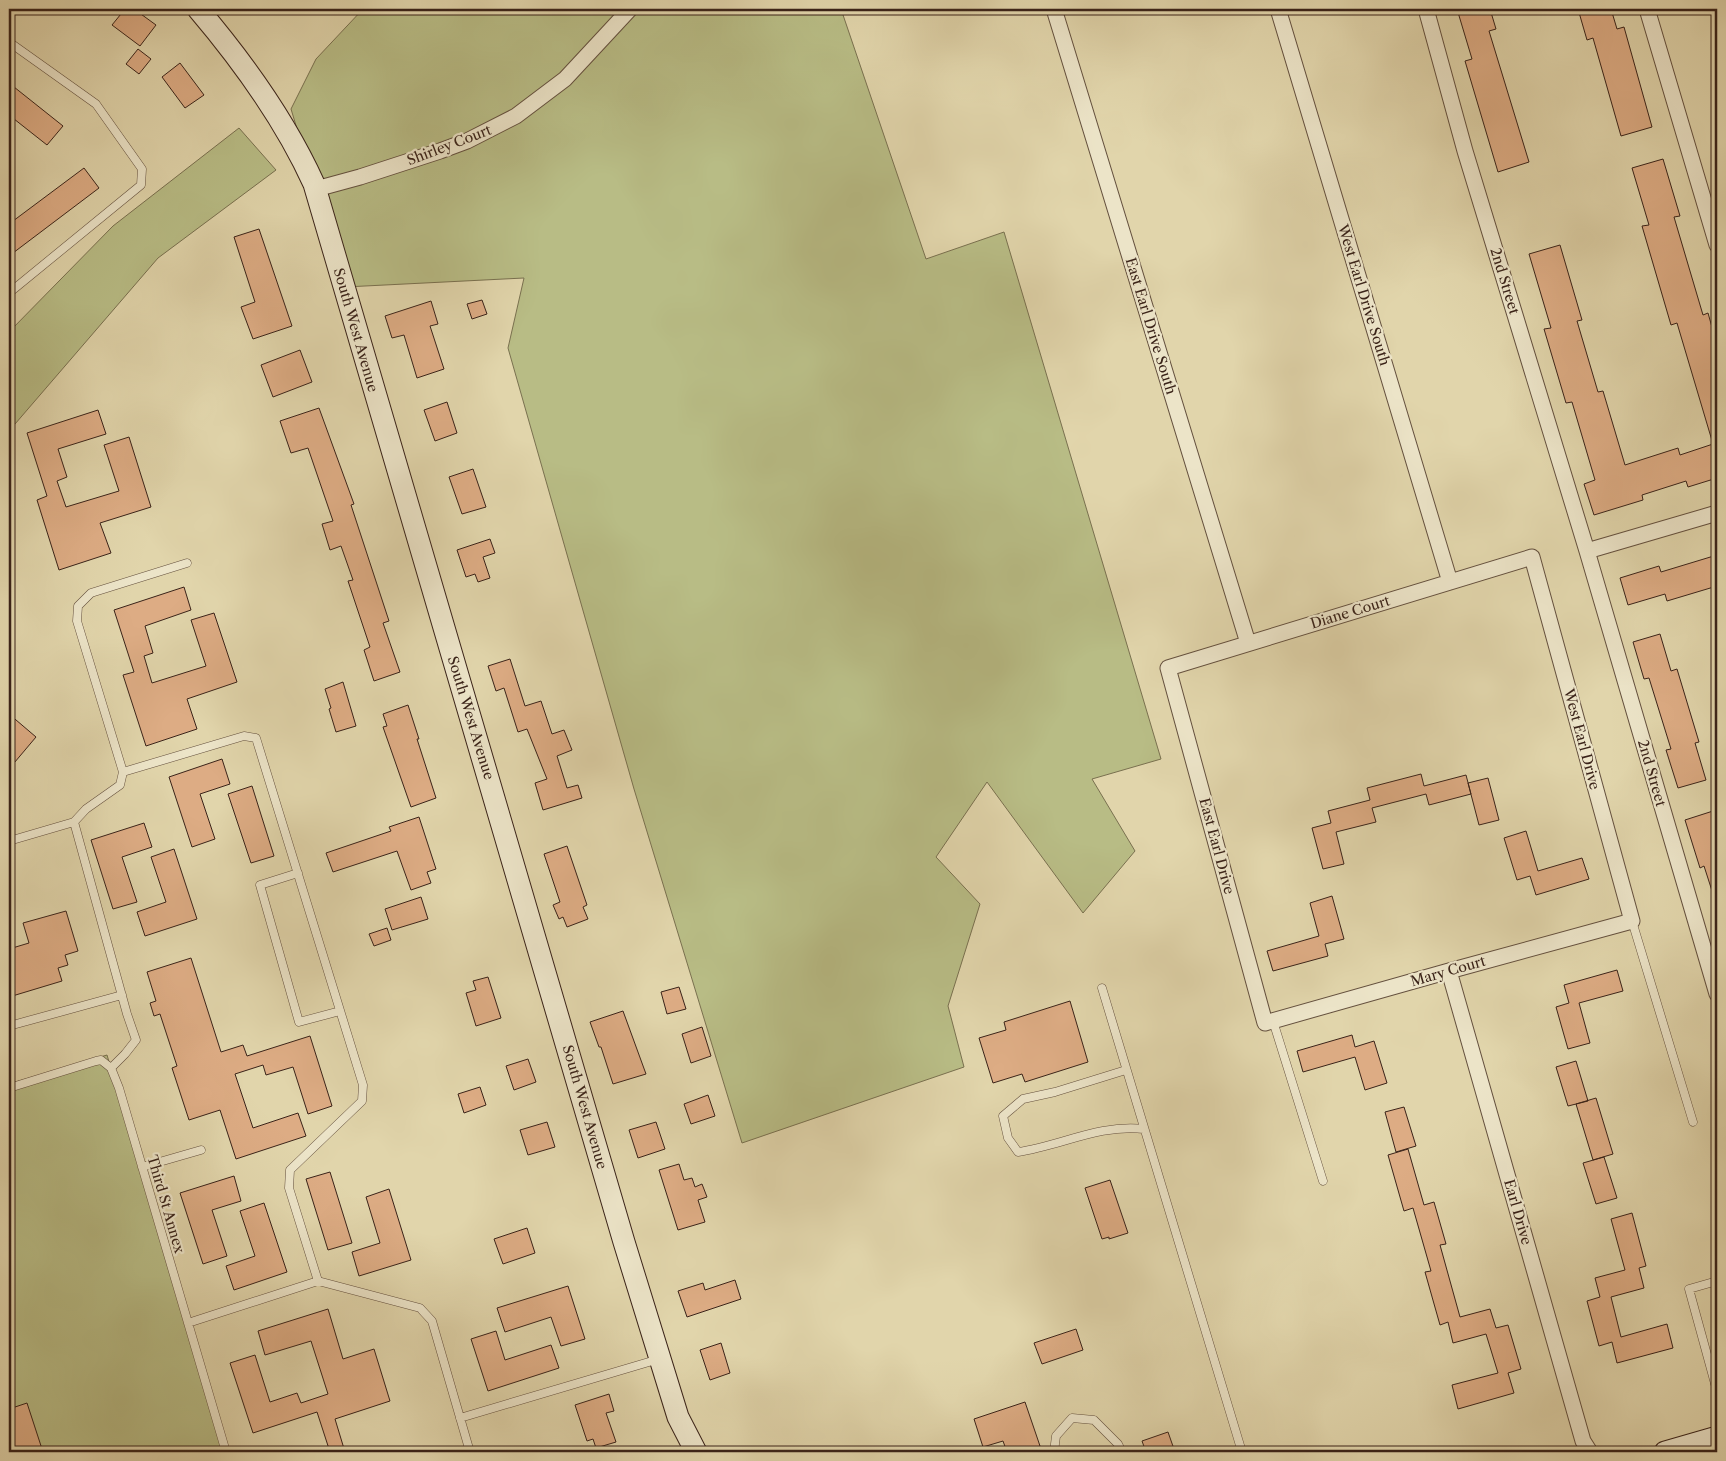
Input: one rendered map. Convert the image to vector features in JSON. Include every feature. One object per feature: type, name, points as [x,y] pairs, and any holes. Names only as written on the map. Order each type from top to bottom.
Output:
[{"type":"street","name":"South West Avenue","points":[[198,9],[225,40],[278,118],[301,156],[316,189],[383,423],[551,986],[624,1242],[678,1417],[696,1452]]},
{"type":"street","name":"Shirley Court","points":[[316,189],[440,151],[467,141],[516,116],[565,79],[630,9]]},
{"type":"street","name":"East Earl Drive South","points":[[1054,9],[1248,644]]},
{"type":"street","name":"West Earl Drive South","points":[[1278,9],[1450,582]]},
{"type":"street","name":"2nd Street","points":[[1426,9],[1465,150],[1587,552],[1717,994]]},
{"type":"street","points":[[1646,9],[1717,245]]},
{"type":"street","points":[[1587,552],[1717,513]]},
{"type":"street","name":"Diane Court","points":[[1168,668],[1532,557]]},
{"type":"street","name":"West Earl Drive","points":[[1532,557],[1632,922]]},
{"type":"street","name":"East Earl Drive","points":[[1168,668],[1269,1022]]},
{"type":"street","name":"Mary Court","points":[[1269,1022],[1632,922]]},
{"type":"street","name":"Earl Drive","points":[[1449,971],[1583,1441],[1590,1452]]},
{"type":"street","points":[[1665,1452],[1717,1437]]},
{"type":"lane","points":[[9,42],[96,104],[142,169],[143,175],[141,185],[9,293]]},
{"type":"lane","points":[[9,842],[74,822],[86,809],[120,785],[123,772],[77,621],[78,606],[91,593],[187,563]]},
{"type":"lane","points":[[123,772],[244,736],[256,738],[363,1085],[362,1101],[290,1170],[289,1188],[318,1281]]},
{"type":"lane","points":[[9,1088],[101,1060],[111,1068],[136,1040],[74,822]]},
{"type":"lane","points":[[298,872],[260,885],[299,1022],[340,1011]]},
{"type":"lane","points":[[1632,922],[1693,1122]]},
{"type":"lane","points":[[1102,988],[1212,1347],[1242,1452]]},
{"type":"lane","points":[[9,1026],[122,995]]},
{"type":"lane","points":[[1269,1022],[1323,1180]]},
{"type":"lane","name":"Third St Annex","points":[[111,1068],[142,1166],[226,1452]]},
{"type":"lane","points":[[1126,1070],[1055,1092],[1023,1099],[1003,1116],[1008,1138],[1018,1152],[1086,1134],[1126,1127],[1144,1129]]},
{"type":"lane","points":[[142,1166],[200,1150]]},
{"type":"lane","points":[[188,1323],[318,1281],[420,1308],[432,1322],[470,1452]]},
{"type":"lane","points":[[1717,1281],[1689,1289],[1717,1391]]},
{"type":"lane","points":[[460,1418],[661,1359]]},
{"type":"lane","points":[[1054,1452],[1056,1436],[1072,1418],[1094,1420],[1118,1444],[1122,1452]]},
{"type":"green space","points":[[363,9],[841,9],[926,259],[1004,232],[1161,759],[1092,779],[1135,851],[1083,913],[987,782],[936,857],[980,904],[948,1006],[964,1067],[742,1143],[634,789],[508,348],[524,278],[345,287],[291,109],[316,59]]},
{"type":"green space","points":[[239,128],[276,170],[158,258],[9,431],[9,332],[113,226]]},
{"type":"green space","points":[[107,1055],[225,1452],[9,1452],[9,1084]]},
{"type":"building","points":[[125,9],[134,9],[156,25],[140,46],[112,25]]},
{"type":"building","points":[[1457,9],[1490,9],[1496,29],[1489,31],[1529,162],[1498,172],[1465,61],[1472,59]]},
{"type":"building","points":[[1578,9],[1611,9],[1617,29],[1624,27],[1652,127],[1621,136],[1593,38],[1587,40]]},
{"type":"building","points":[[138,49],[151,59],[139,74],[126,64]]},
{"type":"building","points":[[180,63],[204,95],[185,108],[162,77]]},
{"type":"building","points":[[9,83],[63,126],[47,145],[9,115]]},
{"type":"building","points":[[1663,159],[1680,216],[1674,217],[1703,315],[1708,313],[1717,345],[1717,478],[1688,487],[1686,481],[1642,495],[1643,500],[1594,515],[1584,484],[1595,480],[1572,402],[1566,403],[1544,329],[1551,328],[1529,254],[1560,245],[1582,320],[1577,321],[1598,392],[1603,391],[1625,465],[1678,448],[1680,455],[1713,444],[1677,323],[1671,325],[1642,226],[1649,225],[1632,168]]},
{"type":"building","points":[[84,168],[99,188],[9,256],[9,224]]},
{"type":"building","points":[[259,229],[292,326],[253,339],[241,307],[255,302],[234,237]]},
{"type":"building","points":[[482,300],[487,314],[472,319],[467,304]]},
{"type":"building","points":[[431,301],[438,324],[430,326],[444,369],[417,378],[404,335],[392,338],[385,316]]},
{"type":"building","points":[[300,350],[312,382],[273,397],[261,365]]},
{"type":"building","points":[[447,402],[457,433],[435,441],[424,410]]},
{"type":"building","points":[[319,408],[354,504],[351,505],[389,621],[383,623],[400,672],[374,681],[364,650],[370,647],[348,581],[353,580],[341,546],[330,550],[322,524],[333,521],[308,448],[291,453],[280,421]]},
{"type":"building","points":[[98,410],[106,434],[58,449],[67,477],[57,481],[66,507],[119,491],[104,445],[129,437],[151,507],[100,523],[111,553],[59,570],[37,500],[47,496],[27,433]]},
{"type":"building","points":[[473,469],[486,507],[462,514],[449,477]]},
{"type":"building","points":[[490,539],[495,553],[483,557],[490,578],[478,582],[475,574],[466,577],[457,550]]},
{"type":"building","points":[[1717,555],[1717,586],[1667,601],[1665,594],[1628,605],[1620,578],[1659,566],[1661,572]]},
{"type":"building","points":[[184,587],[191,610],[145,626],[153,653],[144,656],[152,683],[206,666],[191,620],[214,613],[237,682],[187,699],[197,729],[146,746],[123,675],[134,672],[114,610]]},
{"type":"building","points":[[1660,634],[1671,671],[1677,669],[1699,742],[1695,743],[1706,780],[1678,788],[1666,750],[1671,749],[1649,678],[1644,679],[1633,642]]},
{"type":"building","points":[[510,659],[525,706],[541,701],[552,734],[564,730],[572,750],[557,756],[567,788],[578,785],[582,798],[543,810],[535,783],[547,779],[527,729],[518,732],[504,688],[496,691],[488,666]]},
{"type":"building","points":[[343,682],[356,726],[336,732],[325,689]]},
{"type":"building","points":[[408,705],[436,798],[411,807],[383,727],[387,726],[383,714]]},
{"type":"building","points":[[9,714],[36,737],[9,769]]},
{"type":"building","points":[[222,759],[230,784],[200,794],[215,839],[192,847],[169,777]]},
{"type":"building","points":[[1421,774],[1424,786],[1466,775],[1471,794],[1429,805],[1426,794],[1372,808],[1376,822],[1336,832],[1344,864],[1323,869],[1312,828],[1331,823],[1328,811],[1370,800],[1367,788]]},
{"type":"building","points":[[1488,778],[1499,820],[1479,825],[1468,783]]},
{"type":"building","points":[[252,786],[274,856],[251,863],[228,794]]},
{"type":"building","points":[[1713,811],[1717,825],[1717,897],[1714,897],[1704,866],[1700,868],[1685,820]]},
{"type":"building","points":[[419,817],[436,869],[427,872],[431,883],[411,890],[397,851],[333,872],[326,853],[391,831],[389,827]]},
{"type":"building","points":[[144,823],[152,847],[122,857],[137,902],[113,909],[91,840]]},
{"type":"building","points":[[1526,831],[1538,871],[1582,858],[1589,879],[1536,895],[1530,876],[1517,880],[1504,838]]},
{"type":"building","points":[[567,846],[587,905],[583,907],[588,919],[567,927],[563,917],[559,919],[553,905],[560,902],[544,854]]},
{"type":"building","points":[[174,849],[197,919],[145,936],[137,912],[166,902],[151,857]]},
{"type":"building","points":[[1332,896],[1344,939],[1325,944],[1328,956],[1273,971],[1267,951],[1319,936],[1310,903]]},
{"type":"building","points":[[421,897],[428,919],[392,930],[385,909]]},
{"type":"building","points":[[66,911],[78,951],[65,955],[68,965],[58,968],[62,981],[9,997],[9,949],[29,943],[23,923]]},
{"type":"building","points":[[387,928],[391,940],[374,946],[369,934]]},
{"type":"building","points":[[191,958],[221,1052],[243,1045],[247,1056],[310,1036],[332,1106],[308,1114],[293,1067],[266,1075],[263,1065],[235,1074],[253,1128],[298,1113],[306,1136],[236,1159],[220,1110],[189,1120],[172,1068],[177,1066],[160,1014],[154,1016],[150,1003],[156,1001],[147,972]]},
{"type":"building","points":[[1617,970],[1623,991],[1579,1003],[1590,1043],[1568,1049],[1556,1007],[1569,1003],[1564,985]]},
{"type":"building","points":[[488,977],[501,1018],[476,1026],[466,993],[476,990],[473,981]]},
{"type":"building","points":[[679,987],[686,1009],[667,1014],[661,992]]},
{"type":"building","points":[[1070,1001],[1088,1062],[1025,1082],[1022,1074],[993,1083],[979,1038],[1006,1030],[1004,1022]]},
{"type":"building","points":[[623,1011],[646,1074],[613,1084],[601,1047],[599,1047],[590,1022]]},
{"type":"building","points":[[702,1027],[711,1056],[691,1063],[682,1034]]},
{"type":"building","points":[[1352,1035],[1355,1047],[1374,1041],[1387,1083],[1365,1090],[1355,1057],[1303,1072],[1297,1051]]},
{"type":"building","points":[[528,1059],[536,1082],[514,1090],[506,1066]]},
{"type":"building","points":[[1576,1061],[1588,1101],[1568,1106],[1556,1067]]},
{"type":"building","points":[[480,1087],[486,1105],[464,1113],[458,1094]]},
{"type":"building","points":[[708,1095],[715,1116],[691,1124],[684,1104]]},
{"type":"building","points":[[1596,1098],[1613,1154],[1593,1160],[1576,1104]]},
{"type":"building","points":[[1404,1107],[1416,1146],[1396,1152],[1385,1112]]},
{"type":"building","points":[[547,1122],[555,1147],[528,1155],[520,1130]]},
{"type":"building","points":[[656,1122],[665,1149],[638,1158],[629,1130]]},
{"type":"building","points":[[1408,1149],[1424,1205],[1434,1202],[1446,1244],[1440,1245],[1460,1317],[1490,1309],[1496,1328],[1508,1325],[1521,1369],[1508,1373],[1514,1393],[1458,1409],[1452,1385],[1498,1373],[1486,1334],[1453,1343],[1448,1322],[1440,1325],[1425,1272],[1431,1271],[1413,1208],[1404,1211],[1388,1155]]},
{"type":"building","points":[[1604,1157],[1617,1198],[1596,1204],[1583,1163]]},
{"type":"building","points":[[679,1164],[684,1180],[692,1178],[695,1187],[702,1184],[707,1197],[698,1200],[705,1222],[678,1230],[659,1170]]},
{"type":"building","points":[[330,1172],[352,1243],[328,1250],[306,1179]]},
{"type":"building","points":[[234,1176],[241,1201],[212,1210],[227,1256],[203,1264],[180,1193]]},
{"type":"building","points":[[1110,1180],[1128,1233],[1109,1239],[1109,1237],[1102,1239],[1085,1188]]},
{"type":"building","points":[[389,1189],[411,1260],[359,1276],[352,1252],[380,1243],[366,1197]]},
{"type":"building","points":[[264,1203],[287,1272],[234,1290],[226,1266],[255,1256],[240,1211]]},
{"type":"building","points":[[1632,1213],[1646,1266],[1639,1268],[1644,1288],[1611,1297],[1621,1337],[1667,1324],[1673,1348],[1617,1363],[1612,1342],[1599,1346],[1587,1301],[1600,1297],[1595,1278],[1625,1270],[1611,1219]]},
{"type":"building","points":[[527,1228],[535,1253],[503,1264],[494,1239]]},
{"type":"building","points":[[735,1280],[741,1299],[687,1317],[678,1291],[703,1283],[705,1290]]},
{"type":"building","points":[[568,1286],[585,1339],[561,1346],[551,1317],[505,1332],[497,1308]]},
{"type":"building","points":[[328,1309],[343,1359],[374,1349],[390,1401],[335,1419],[345,1452],[330,1452],[317,1412],[253,1433],[230,1363],[255,1355],[270,1402],[297,1393],[301,1403],[328,1394],[311,1341],[265,1355],[258,1331]]},
{"type":"building","points":[[1076,1329],[1083,1350],[1042,1364],[1034,1343]]},
{"type":"building","points":[[496,1331],[505,1360],[551,1345],[559,1368],[488,1391],[471,1339]]},
{"type":"building","points":[[721,1343],[730,1373],[710,1380],[700,1350]]},
{"type":"building","points":[[609,1394],[614,1411],[606,1413],[616,1442],[596,1448],[593,1439],[587,1441],[575,1405]]},
{"type":"building","points":[[1025,1402],[1040,1446],[1022,1452],[1007,1452],[1003,1441],[983,1447],[974,1419]]},
{"type":"building","points":[[27,1403],[43,1452],[12,1452],[9,1442],[9,1409]]},
{"type":"building","points":[[1168,1432],[1175,1452],[1146,1452],[1142,1441]]}]
